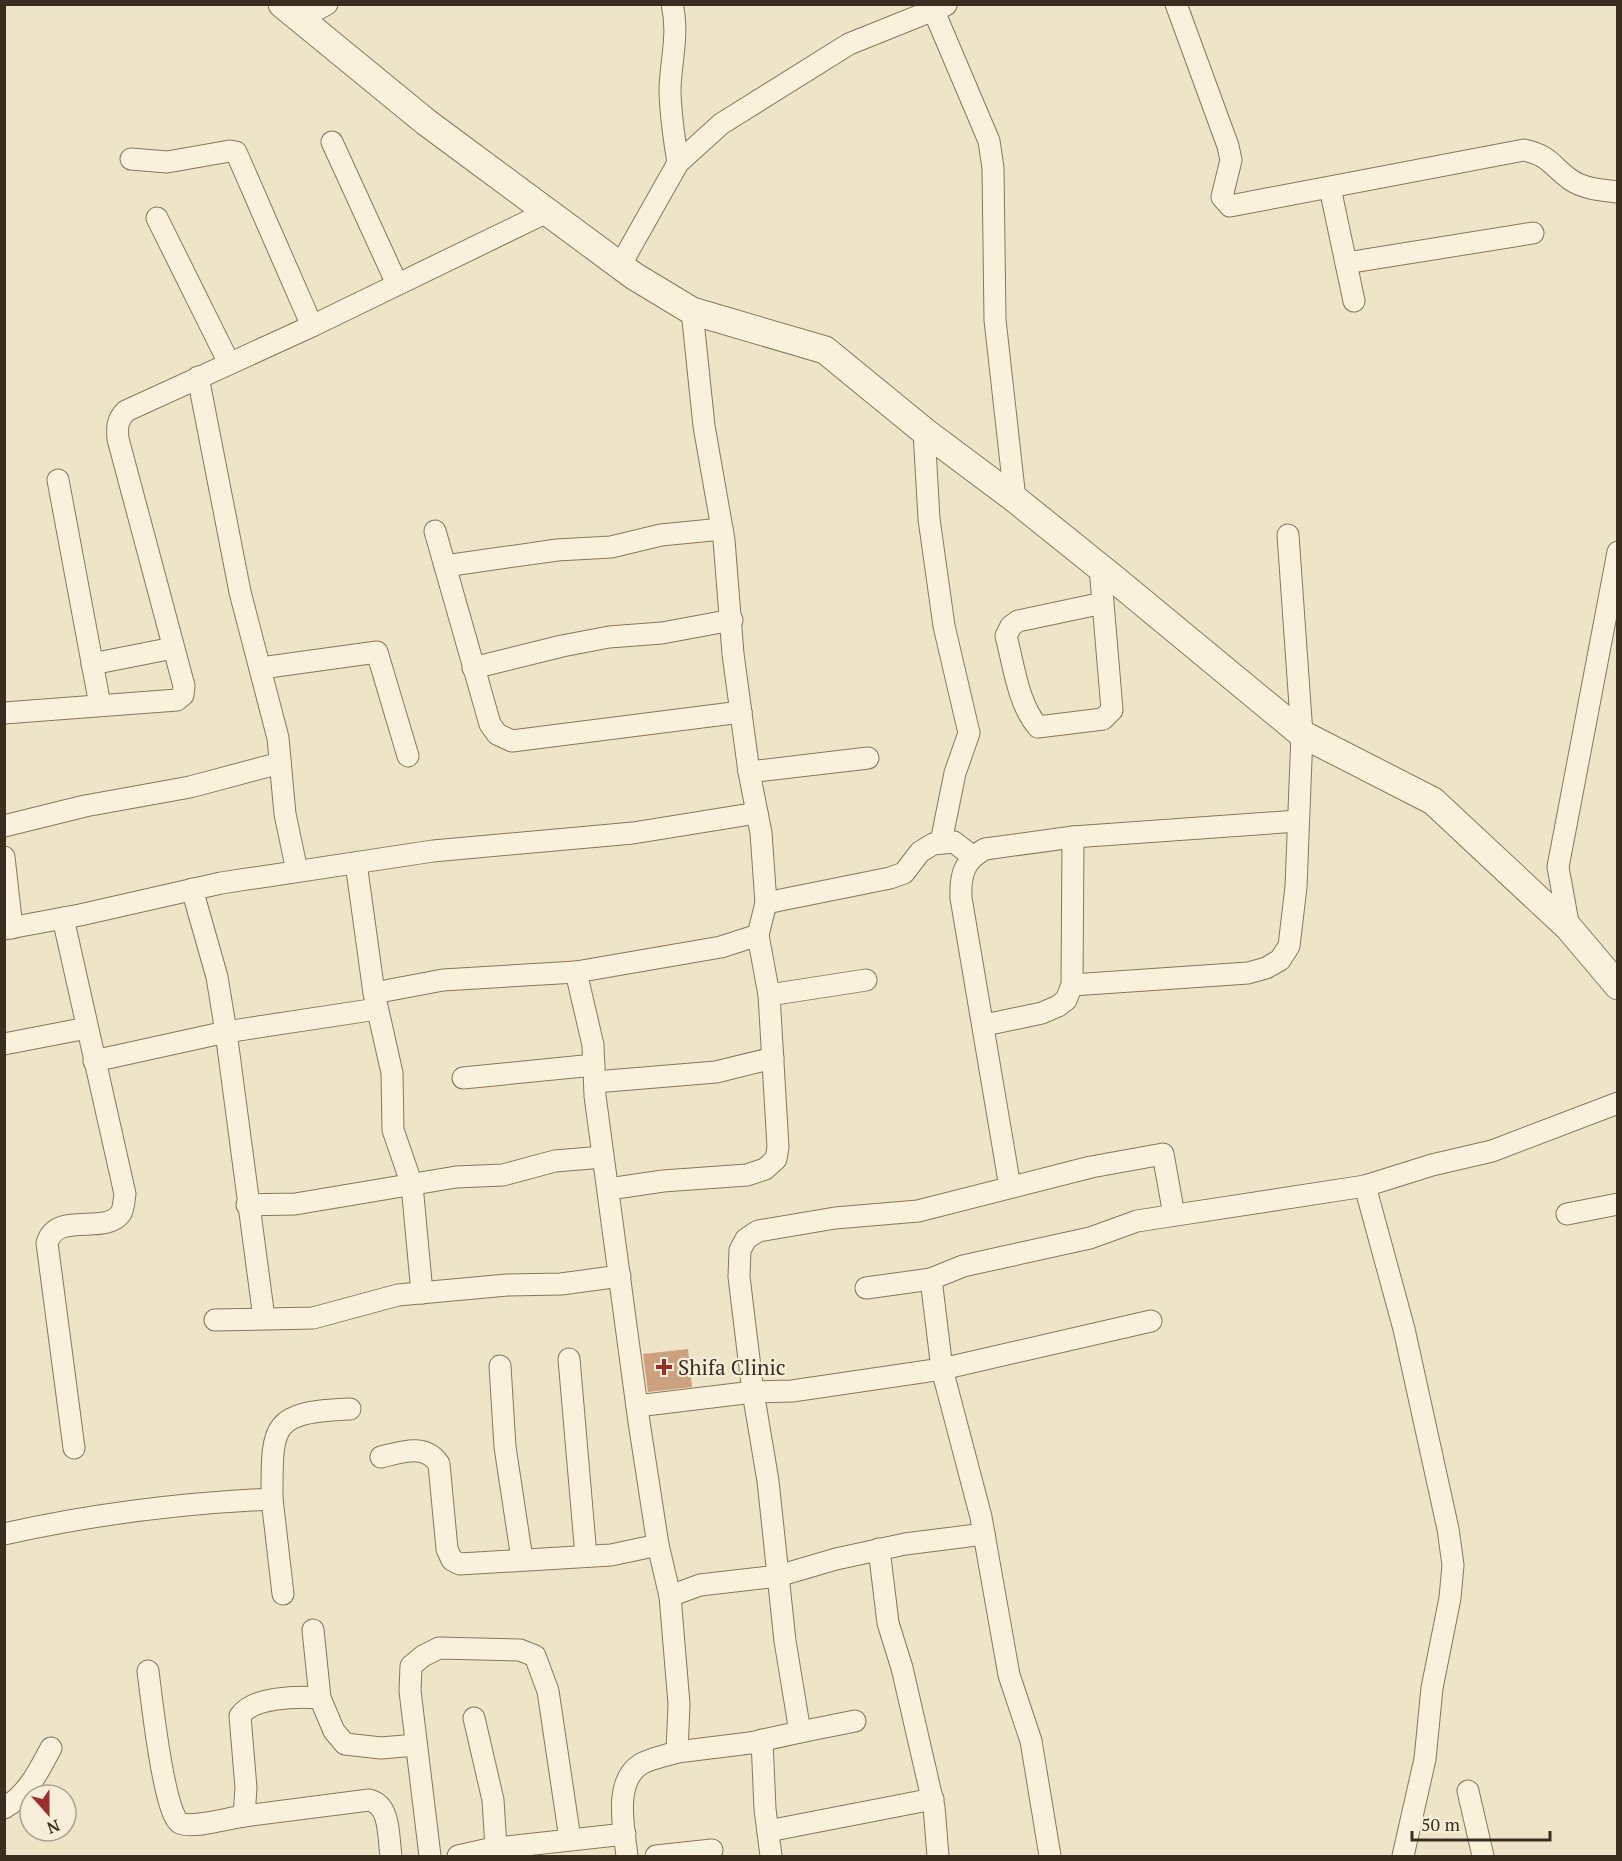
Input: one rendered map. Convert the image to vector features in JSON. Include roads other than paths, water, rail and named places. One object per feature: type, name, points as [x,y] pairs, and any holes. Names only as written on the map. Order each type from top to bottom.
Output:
[{"type":"street","points":[[291,12],[327,4]]},
{"type":"street","points":[[672,4],[676,28],[670,87],[671,117],[678,163]]},
{"type":"street","points":[[1176,4],[1228,146],[1231,160],[1222,197],[1225,204],[1230,206],[1330,188],[1524,150],[1542,154],[1572,181],[1586,187],[1617,192]]},
{"type":"street","points":[[621,264],[678,163],[721,124],[849,44],[940,7],[989,141],[993,168],[994,320],[1015,499]]},
{"type":"street","points":[[291,12],[426,122],[621,264],[634,276],[692,311],[825,350],[924,431],[1015,499],[1100,567],[1302,734],[1433,801],[1569,928],[1617,986]]},
{"type":"street","points":[[332,142],[397,284]]},
{"type":"street","points":[[131,159],[167,162],[230,151],[236,152],[312,326]]},
{"type":"street","points":[[1330,188],[1354,301]]},
{"type":"street","points":[[4,713],[177,700],[183,695],[184,686],[117,427],[120,417],[126,411],[312,326],[547,212]]},
{"type":"street","points":[[157,218],[229,363]]},
{"type":"street","points":[[1346,263],[1533,233]]},
{"type":"street","points":[[609,1190],[663,1181],[747,1175],[765,1170],[776,1159],[778,1147],[769,995],[758,935],[766,903],[757,813],[741,712],[722,529],[704,426],[692,311]]},
{"type":"street","points":[[198,377],[240,592],[278,738],[285,814],[297,872]]},
{"type":"street","points":[[924,431],[929,519],[944,626],[969,733],[955,773],[941,842]]},
{"type":"street","points":[[58,480],[100,705]]},
{"type":"street","points":[[445,566],[557,550],[611,547],[661,536],[722,529]]},
{"type":"street","points":[[435,531],[473,669],[490,724],[497,734],[512,741],[741,712]]},
{"type":"street","points":[[1072,984],[1248,973],[1266,968],[1280,960],[1289,946],[1296,887],[1302,734],[1288,535]]},
{"type":"street","points":[[1569,928],[1558,867],[1617,552]]},
{"type":"street","points":[[1100,567],[1112,710],[1103,719],[1064,726],[1038,727],[1031,719],[1019,686],[1007,630],[1018,621],[1103,603]]},
{"type":"street","points":[[473,669],[609,637],[662,633],[732,620]]},
{"type":"street","points":[[92,664],[174,648]]},
{"type":"street","points":[[261,668],[377,652],[408,756]]},
{"type":"street","points":[[749,772],[868,758]]},
{"type":"street","points":[[4,826],[86,806],[190,787],[280,763]]},
{"type":"street","points":[[4,857],[8,929],[192,889],[356,862],[433,851],[633,833],[757,813]]},
{"type":"street","points":[[1010,1187],[985,1025],[961,898],[960,878],[972,856],[985,849],[1073,837],[1298,821]]},
{"type":"street","points":[[985,1025],[1042,1013],[1066,1000],[1072,984],[1073,837]]},
{"type":"street","points":[[766,903],[890,879],[904,873],[920,852],[941,842],[954,842],[972,856]]},
{"type":"street","points":[[356,862],[375,1001],[392,1073],[393,1130],[412,1185],[422,1293]]},
{"type":"street","points":[[192,889],[216,977],[226,1032],[247,1206],[264,1318]]},
{"type":"street","points":[[63,918],[125,1194],[122,1212],[116,1217],[105,1221],[58,1227],[49,1235],[47,1243],[74,1448]]},
{"type":"street","points":[[94,1061],[375,1001],[443,981],[576,972],[721,947],[758,935]]},
{"type":"street","points":[[576,972],[593,1045],[603,1157],[637,1406],[658,1545],[670,1596],[679,1704],[677,1752]]},
{"type":"street","points":[[769,995],[866,980]]},
{"type":"street","points":[[4,1044],[87,1028]]},
{"type":"street","points":[[464,1078],[594,1073],[716,1072],[773,1058]]},
{"type":"street","points":[[866,1288],[931,1279],[963,1266],[1090,1238],[1137,1221],[1365,1186],[1432,1165],[1492,1151],[1617,1103]]},
{"type":"street","points":[[800,1732],[739,1277],[741,1250],[746,1239],[759,1231],[835,1218],[918,1211],[1010,1187],[1163,1154],[1174,1215]]},
{"type":"street","points":[[247,1206],[296,1204],[456,1177],[503,1175],[555,1161],[603,1157]]},
{"type":"street","points":[[1365,1186],[1404,1329],[1448,1529],[1453,1565],[1450,1599],[1432,1688],[1425,1759],[1403,1857]]},
{"type":"street","points":[[1567,1214],[1617,1204]]},
{"type":"street","points":[[215,1320],[314,1318],[398,1295],[507,1284],[561,1284],[620,1276]]},
{"type":"street","points":[[931,1279],[942,1369],[984,1534],[1009,1675],[1031,1741],[1050,1857]]},
{"type":"street","points":[[637,1406],[753,1392],[792,1391],[942,1369],[1150,1321]]},
{"type":"street","points":[[569,1359],[586,1556]]},
{"type":"street","points":[[500,1366],[505,1447],[522,1559]]},
{"type":"street","points":[[283,1594],[272,1498],[272,1454],[277,1430],[285,1420],[305,1412],[350,1409]]},
{"type":"street","points":[[381,1457],[425,1450],[433,1455],[439,1464],[442,1523],[452,1560],[460,1564],[611,1556],[658,1545]]},
{"type":"street","points":[[4,1534],[45,1525],[192,1502],[272,1498]]},
{"type":"street","points":[[670,1596],[700,1585],[778,1576],[836,1559],[905,1544],[984,1534]]},
{"type":"street","points":[[879,1550],[888,1623],[902,1668],[933,1799],[938,1857]]},
{"type":"street","points":[[313,1630],[320,1698],[334,1731],[345,1744],[381,1748],[416,1744]]},
{"type":"street","points":[[430,1857],[410,1691],[411,1666],[423,1656],[439,1648],[520,1650],[535,1656],[548,1691],[570,1839]]},
{"type":"street","points":[[148,1671],[172,1816],[181,1823],[199,1824],[369,1800],[378,1802],[384,1810],[390,1857]]},
{"type":"street","points":[[244,1816],[246,1788],[240,1716],[245,1708],[298,1696],[320,1698]]},
{"type":"street","points":[[474,1718],[492,1800],[496,1848]]},
{"type":"street","points":[[627,1857],[623,1796],[632,1771],[642,1763],[677,1752],[762,1740],[855,1722]]},
{"type":"street","points":[[762,1740],[771,1857]]},
{"type":"street","points":[[4,1808],[14,1802],[32,1784],[51,1748]]},
{"type":"street","points":[[1468,1791],[1483,1857]]},
{"type":"street","points":[[768,1831],[933,1799]]},
{"type":"street","points":[[458,1857],[496,1848],[625,1834]]},
{"type":"street","points":[[656,1857],[712,1850]]},
{"type":"place","name":"Shifa Clinic","points":[[664,1367]]}]
